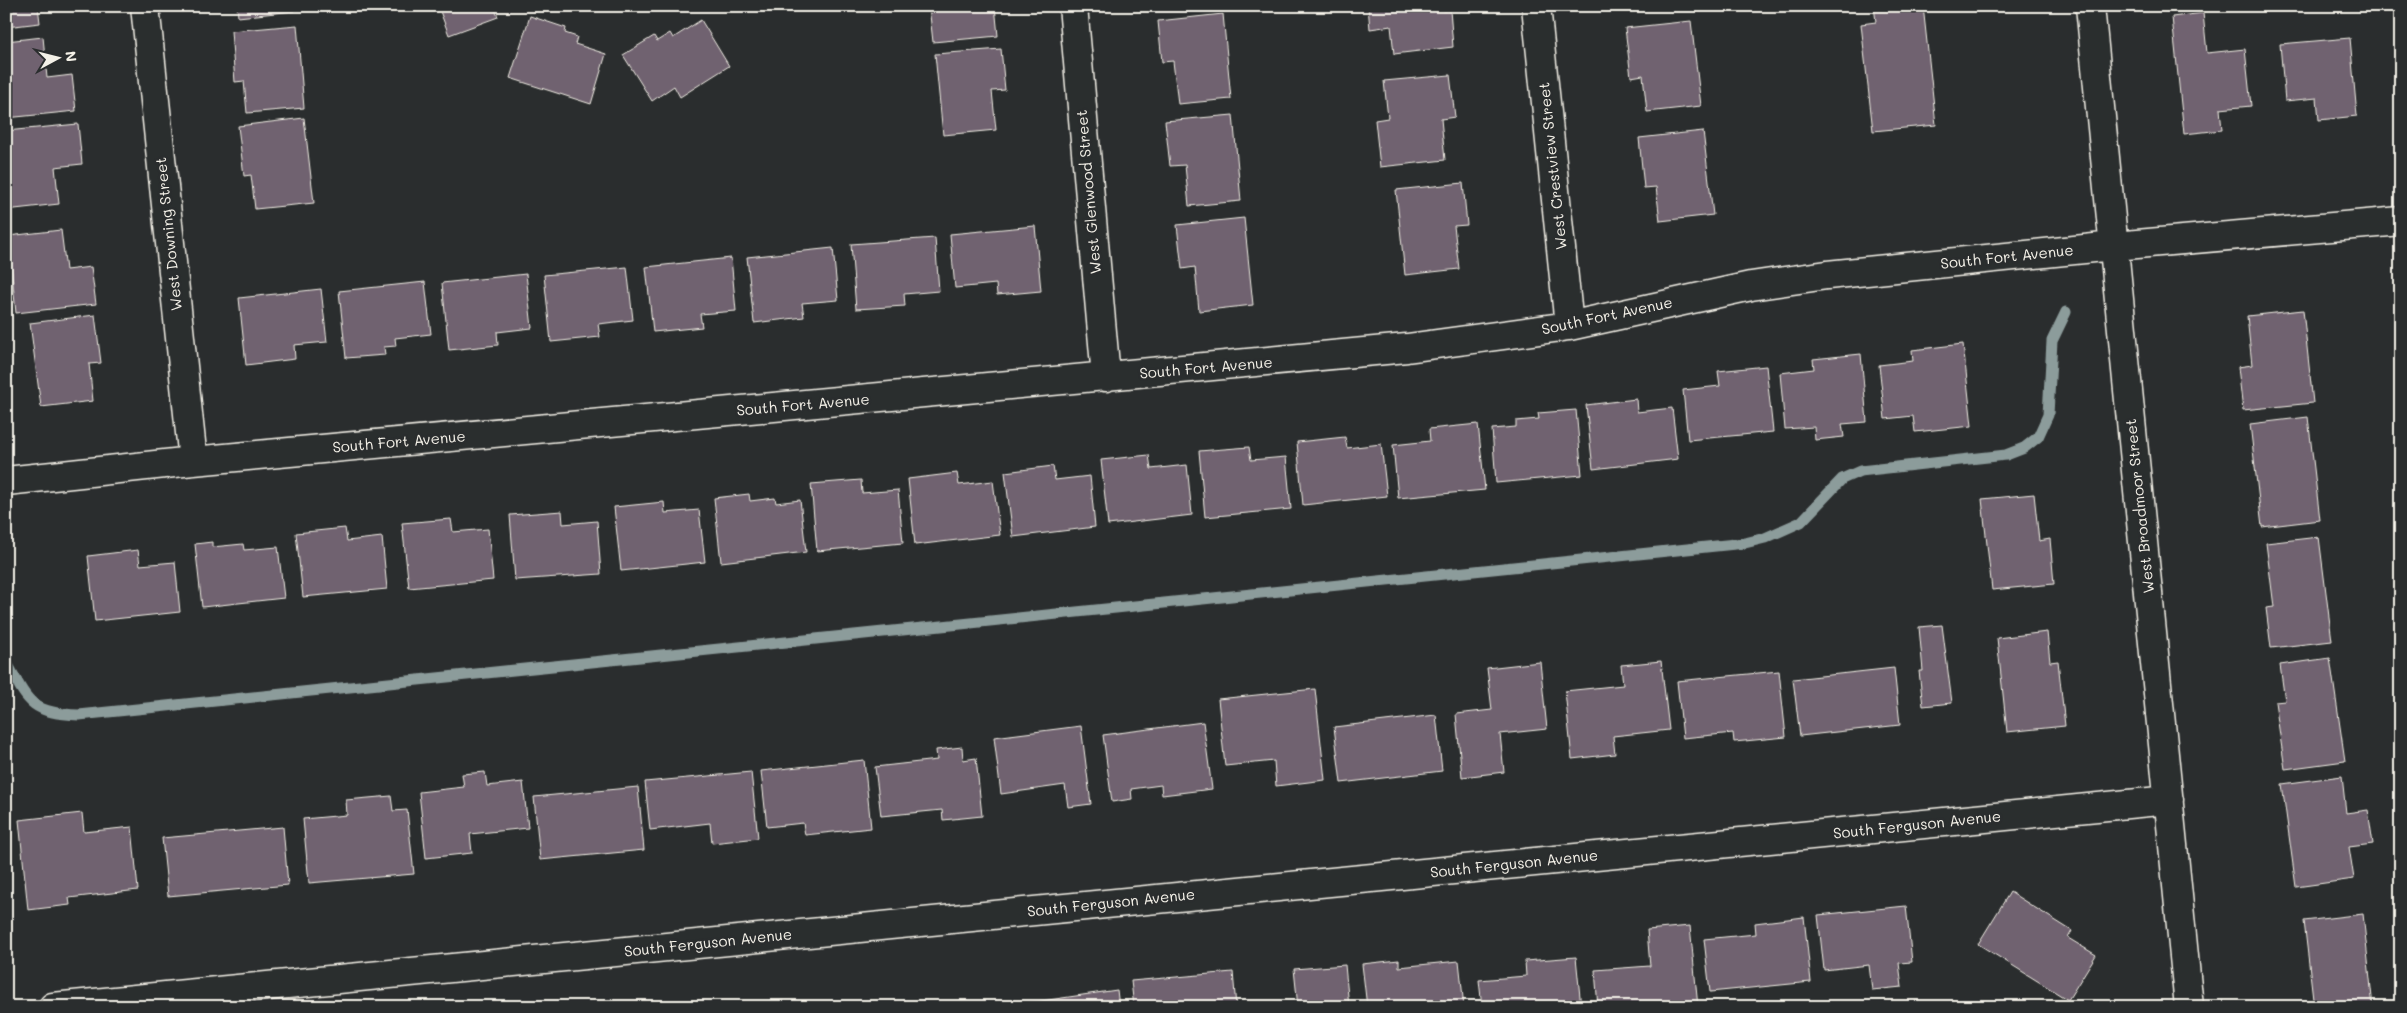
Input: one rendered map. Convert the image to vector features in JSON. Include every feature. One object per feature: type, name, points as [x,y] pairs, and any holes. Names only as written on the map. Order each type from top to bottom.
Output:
[{"type":"street","name":"West Downing Street","points":[[145,6],[193,461]]},
{"type":"street","name":"West Glenwood Street","points":[[1073,6],[1106,377]]},
{"type":"street","name":"West Crestview Street","points":[[1536,6],[1569,326]]},
{"type":"street","name":"West Broadmoor Street","points":[[2090,6],[2189,1007]]},
{"type":"street","name":"South Fort Avenue","points":[[6,481],[193,461],[1407,348],[1569,326],[1750,286],[1798,279],[2114,246],[2401,221]]},
{"type":"street","name":"South Ferguson Avenue","points":[[53,1007],[2169,800]]},
{"type":"building","points":[[6,6],[38,6],[40,23],[6,27]]},
{"type":"building","points":[[237,6],[294,6],[294,11],[238,17]]},
{"type":"building","points":[[438,6],[494,6],[498,17],[449,35]]},
{"type":"building","points":[[929,6],[995,6],[998,36],[933,42]]},
{"type":"building","points":[[1368,6],[1444,6],[1444,11],[1450,10],[1453,47],[1394,54],[1391,26],[1370,29]]},
{"type":"building","points":[[1874,6],[1923,6],[1936,125],[1873,131],[1861,24],[1876,22]]},
{"type":"building","points":[[2203,13],[2207,53],[2245,49],[2251,106],[2220,109],[2222,130],[2184,134],[2172,17]]},
{"type":"building","points":[[1223,14],[1231,99],[1178,104],[1173,61],[1162,62],[1158,21]]},
{"type":"building","points":[[530,16],[566,28],[565,33],[577,37],[575,44],[606,54],[591,104],[510,78]]},
{"type":"building","points":[[701,20],[729,66],[680,97],[674,86],[652,101],[623,55],[654,36],[657,41],[670,33],[673,38]]},
{"type":"building","points":[[1691,21],[1701,106],[1647,112],[1643,75],[1631,77],[1625,28]]},
{"type":"building","points":[[297,25],[304,108],[247,113],[244,81],[235,82],[231,31]]},
{"type":"building","points":[[43,37],[47,78],[72,75],[76,111],[6,118],[6,41]]},
{"type":"building","points":[[2350,38],[2357,116],[2319,120],[2317,98],[2285,101],[2280,44]]},
{"type":"building","points":[[1001,49],[1005,90],[992,91],[996,130],[943,135],[935,54]]},
{"type":"building","points":[[1450,75],[1455,117],[1441,119],[1445,160],[1380,167],[1375,120],[1388,118],[1384,81]]},
{"type":"building","points":[[1233,115],[1241,201],[1189,206],[1185,165],[1170,166],[1165,121]]},
{"type":"building","points":[[304,118],[314,203],[255,209],[251,175],[244,176],[238,126]]},
{"type":"building","points":[[78,124],[82,164],[55,167],[59,204],[6,210],[6,131]]},
{"type":"building","points":[[1703,131],[1713,215],[1660,221],[1656,187],[1644,188],[1639,138]]},
{"type":"building","points":[[1463,183],[1467,225],[1454,226],[1459,269],[1405,275],[1396,190]]},
{"type":"building","points":[[1244,218],[1253,305],[1199,311],[1195,267],[1182,269],[1177,225]]},
{"type":"building","points":[[1035,226],[1041,291],[997,295],[996,284],[955,288],[950,234]]},
{"type":"building","points":[[61,230],[66,270],[91,267],[96,304],[16,313],[8,236]]},
{"type":"building","points":[[935,238],[939,291],[904,294],[905,306],[856,309],[851,244]]},
{"type":"building","points":[[833,248],[838,300],[802,303],[804,317],[754,323],[747,257]]},
{"type":"building","points":[[731,258],[736,311],[700,314],[702,327],[653,332],[646,267]]},
{"type":"building","points":[[627,267],[633,320],[598,324],[600,337],[551,342],[544,275]]},
{"type":"building","points":[[526,274],[532,328],[497,332],[498,345],[449,350],[442,283]]},
{"type":"building","points":[[425,282],[431,334],[395,338],[396,346],[384,347],[385,355],[346,358],[339,291]]},
{"type":"building","points":[[321,289],[327,342],[294,345],[295,359],[246,365],[239,298]]},
{"type":"building","points":[[2303,310],[2313,403],[2243,410],[2238,367],[2252,365],[2247,316]]},
{"type":"building","points":[[95,315],[101,363],[89,364],[93,401],[41,407],[30,323]]},
{"type":"building","points":[[1963,344],[1972,426],[1915,432],[1913,416],[1885,419],[1879,365],[1913,361],[1912,350]]},
{"type":"building","points":[[1861,354],[1867,422],[1842,424],[1844,437],[1815,440],[1814,427],[1785,429],[1780,373],[1814,369],[1813,359]]},
{"type":"building","points":[[1766,366],[1773,432],[1688,440],[1683,390],[1720,386],[1718,371]]},
{"type":"building","points":[[1636,399],[1637,412],[1672,408],[1678,459],[1593,469],[1586,405]]},
{"type":"building","points":[[1576,410],[1582,475],[1496,483],[1492,429],[1516,427],[1516,421],[1539,419],[1538,413]]},
{"type":"building","points":[[2308,417],[2320,520],[2262,527],[2250,424]]},
{"type":"building","points":[[1478,424],[1485,490],[1398,498],[1393,445],[1430,441],[1429,429]]},
{"type":"building","points":[[1345,437],[1347,448],[1381,444],[1387,496],[1303,505],[1297,442]]},
{"type":"building","points":[[1249,447],[1251,460],[1286,457],[1291,509],[1205,517],[1199,451]]},
{"type":"building","points":[[1149,455],[1151,469],[1187,465],[1192,515],[1108,525],[1101,460]]},
{"type":"building","points":[[1053,466],[1055,480],[1090,476],[1095,527],[1013,537],[1005,472]]},
{"type":"building","points":[[957,473],[959,485],[993,481],[1000,535],[915,545],[908,479]]},
{"type":"building","points":[[861,480],[862,493],[898,490],[903,543],[817,551],[811,484]]},
{"type":"building","points":[[749,494],[750,501],[775,498],[776,503],[800,500],[806,552],[721,562],[714,498]]},
{"type":"building","points":[[2034,494],[2039,541],[2050,539],[2054,584],[1992,590],[1982,499]]},
{"type":"building","points":[[664,502],[665,513],[699,510],[705,562],[621,571],[614,507]]},
{"type":"building","points":[[562,511],[563,524],[597,521],[601,574],[515,580],[510,515]]},
{"type":"building","points":[[451,519],[453,532],[488,529],[493,580],[409,588],[402,523]]},
{"type":"building","points":[[345,528],[347,541],[382,537],[387,589],[303,597],[296,533]]},
{"type":"building","points":[[2319,537],[2332,641],[2271,648],[2266,608],[2274,607],[2266,543]]},
{"type":"building","points":[[212,542],[212,547],[243,544],[244,550],[278,547],[284,598],[202,607],[195,544]]},
{"type":"building","points":[[138,550],[140,565],[175,562],[180,612],[95,621],[88,556]]},
{"type":"building","points":[[1942,625],[1952,703],[1923,706],[1919,671],[1923,671],[1919,627]]},
{"type":"building","points":[[2047,632],[2050,662],[2058,661],[2065,726],[2007,732],[1997,638]]},
{"type":"building","points":[[2330,658],[2345,761],[2285,769],[2275,702],[2285,701],[2280,665]]},
{"type":"building","points":[[1661,661],[1669,730],[1613,736],[1615,754],[1572,759],[1565,691],[1623,685],[1621,665]]},
{"type":"building","points":[[1540,662],[1547,729],[1500,734],[1504,772],[1462,777],[1456,714],[1492,710],[1487,668]]},
{"type":"building","points":[[1894,668],[1900,725],[1800,736],[1793,679]]},
{"type":"building","points":[[1779,671],[1786,737],[1734,742],[1733,733],[1683,738],[1677,681]]},
{"type":"building","points":[[1315,689],[1325,780],[1276,786],[1274,761],[1225,766],[1218,699]]},
{"type":"building","points":[[1436,715],[1442,771],[1341,783],[1334,727]]},
{"type":"building","points":[[1203,722],[1212,789],[1162,795],[1161,785],[1131,789],[1132,799],[1112,802],[1103,735]]},
{"type":"building","points":[[1081,726],[1091,804],[1068,807],[1065,785],[1001,794],[994,737]]},
{"type":"building","points":[[962,747],[963,760],[976,758],[982,816],[943,820],[942,810],[881,816],[875,767],[937,760],[936,750]]},
{"type":"building","points":[[864,760],[871,828],[805,835],[803,823],[767,827],[761,771]]},
{"type":"building","points":[[485,772],[487,786],[523,782],[528,828],[470,834],[472,853],[426,858],[419,792],[464,787],[462,774]]},
{"type":"building","points":[[751,772],[758,838],[712,843],[710,823],[650,830],[645,782]]},
{"type":"building","points":[[2342,776],[2346,813],[2368,810],[2373,844],[2349,847],[2354,879],[2296,887],[2282,784]]},
{"type":"building","points":[[638,787],[644,850],[540,860],[534,797]]},
{"type":"building","points":[[391,796],[393,811],[407,810],[414,874],[309,883],[303,819],[347,815],[346,800]]},
{"type":"building","points":[[82,813],[84,832],[132,827],[138,890],[69,898],[70,905],[28,910],[19,820]]},
{"type":"building","points":[[283,827],[288,885],[168,896],[162,838]]},
{"type":"building","points":[[2010,892],[2072,931],[2068,938],[2096,955],[2068,1000],[1978,944]]},
{"type":"building","points":[[1906,906],[1912,962],[1899,963],[1902,987],[1872,990],[1869,965],[1824,970],[1818,915]]},
{"type":"building","points":[[2363,914],[2373,1007],[2314,1007],[2304,921]]},
{"type":"building","points":[[1804,917],[1811,982],[1710,992],[1704,939],[1756,934],[1755,923]]},
{"type":"building","points":[[1690,926],[1698,1007],[1598,1007],[1595,970],[1650,966],[1647,930]]},
{"type":"building","points":[[1576,957],[1581,1007],[1482,1007],[1479,980],[1526,976],[1525,961]]},
{"type":"building","points":[[1399,960],[1399,967],[1459,961],[1464,1007],[1367,1007],[1362,964]]},
{"type":"building","points":[[1345,965],[1349,1007],[1298,1007],[1294,969]]},
{"type":"building","points":[[1233,972],[1236,1007],[1134,1007],[1131,981]]},
{"type":"building","points":[[1117,990],[1119,1007],[1014,1007],[1014,1005]]},
{"type":"waterway","points":[[6,661],[32,703],[50,711],[79,715],[1745,543],[1765,538],[1801,522],[1842,479],[1860,471],[2006,455],[2024,448],[2038,437],[2048,415],[2052,341],[2066,312]]}]
